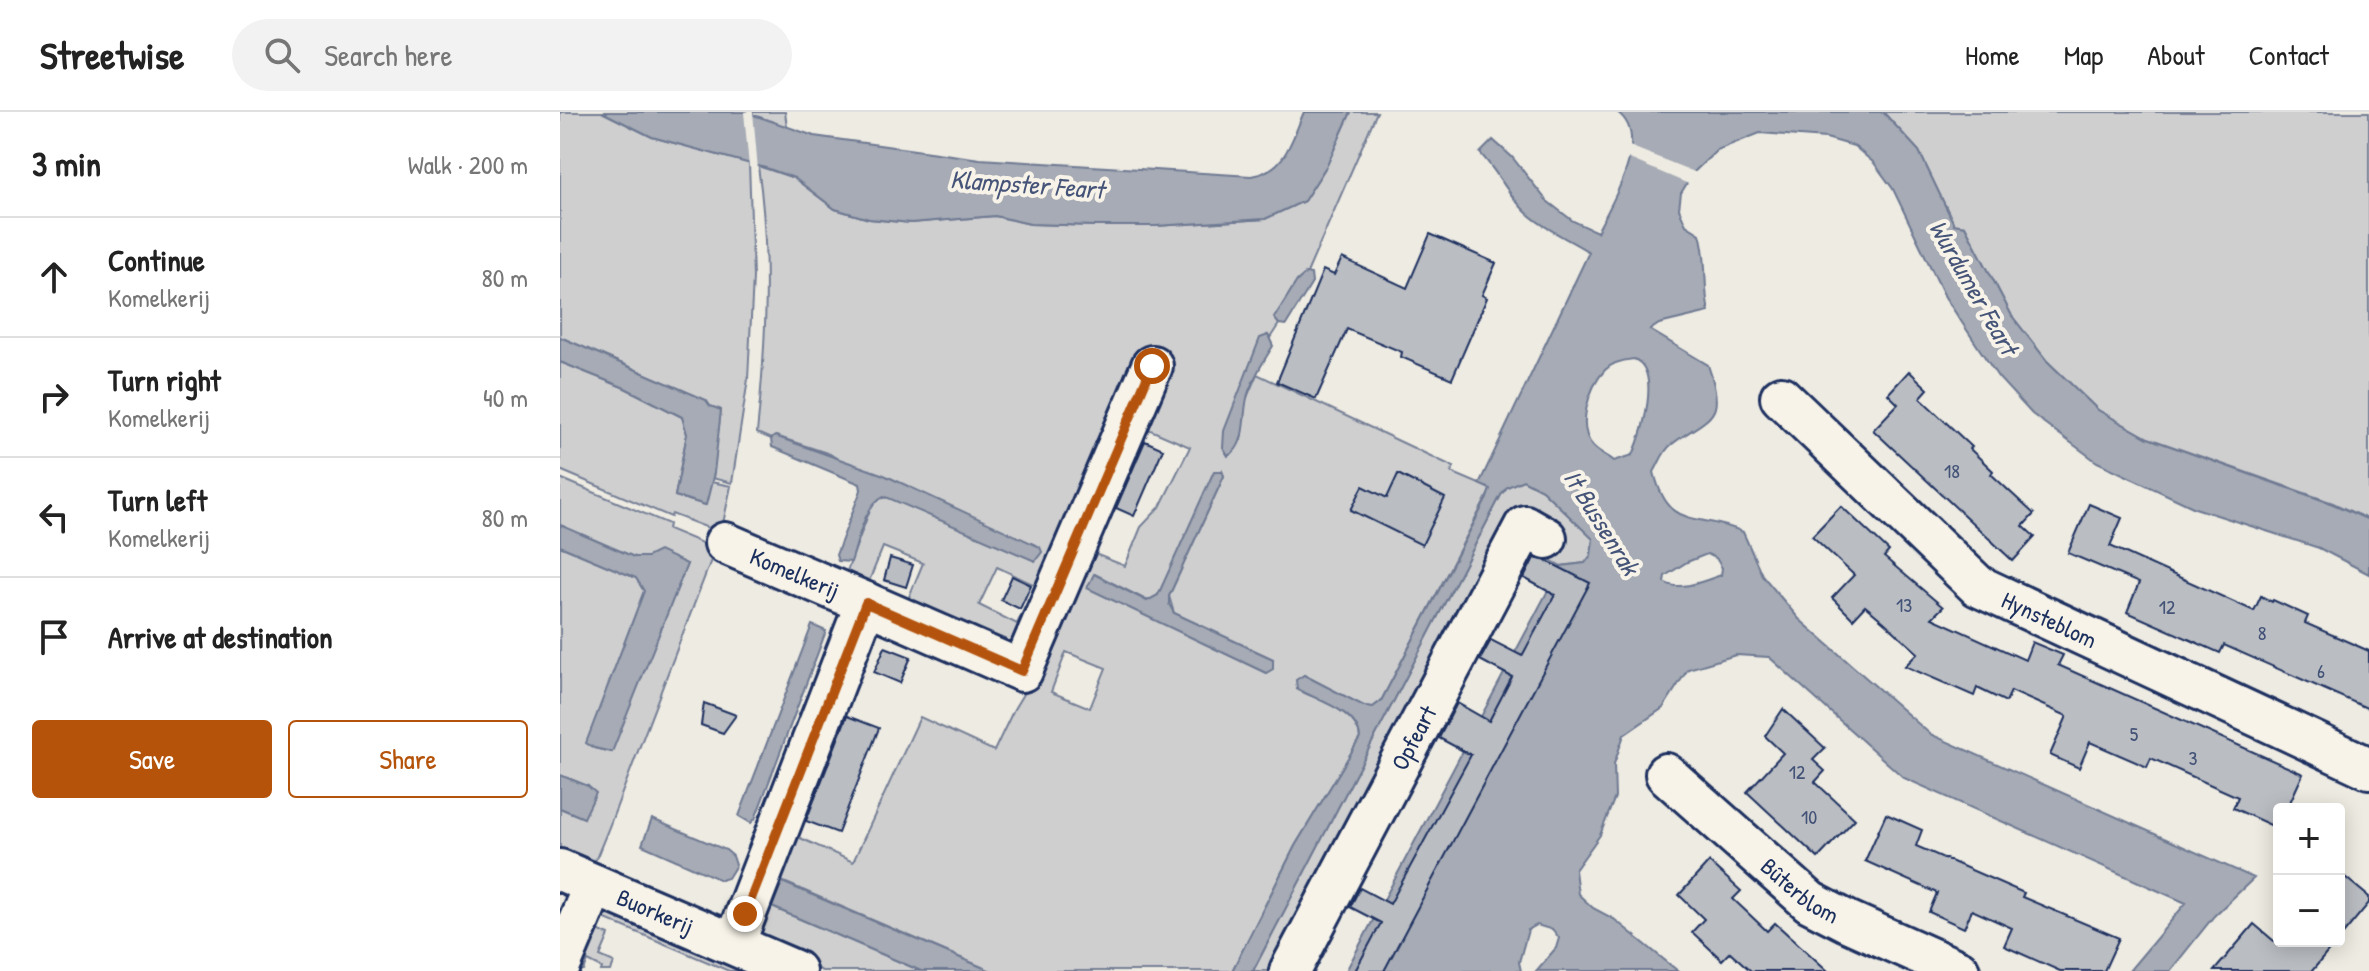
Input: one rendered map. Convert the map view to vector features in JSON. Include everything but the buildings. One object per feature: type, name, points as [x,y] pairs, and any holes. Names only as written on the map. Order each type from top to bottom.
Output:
[{"type":"street","name":"Komelkerij","points":[[725,543],[1022,671],[1152,366]]},
{"type":"street","name":"Hynsteblom","points":[[1781,397],[1978,586],[2369,768]]},
{"type":"street","name":"Opfeart","points":[[1290,971],[1525,526],[1546,538]]},
{"type":"street","name":"Komelkerij","points":[[734,944],[866,603]]},
{"type":"street","name":"Bûterblom","points":[[1666,774],[1810,902],[1959,971]]},
{"type":"street","name":"Buorkerij","points":[[577,877],[795,971]]},
{"type":"street","points":[[560,966],[577,877]]},
{"type":"shaded area","points":[[560,112],[602,112],[652,137],[749,163],[753,277],[748,379],[732,483],[712,478],[721,410],[710,406],[706,400],[560,337]]},
{"type":"shaded area","points":[[753,112],[785,112],[787,127],[753,115]]},
{"type":"shaded area","points":[[1351,112],[1377,112],[1307,273],[1275,317],[1279,324],[1270,338],[1267,335],[1247,375],[1242,396],[1241,441],[1245,402],[1257,374],[1454,467],[1451,472],[1491,489],[1381,701],[1373,707],[1363,706],[1304,675],[1297,689],[1345,714],[1358,729],[1360,738],[1295,846],[1232,971],[991,971],[770,876],[787,832],[853,862],[920,717],[994,751],[1029,684],[1085,550],[1125,566],[1141,527],[1160,507],[1190,447],[1139,425],[1025,638],[1008,649],[843,582],[871,507],[877,499],[891,497],[830,454],[757,433],[766,300],[765,232],[758,166],[794,178],[835,209],[869,219],[911,223],[995,216],[1030,224],[1156,226],[1265,219],[1304,201],[1327,165]],"holes":[[[1222,471],[1224,476],[1169,596],[1174,613],[1273,659],[1266,673],[1088,587],[1095,574],[1148,601],[1158,595]],[[883,547],[923,563],[907,602],[867,586]],[[997,567],[1035,585],[1017,624],[979,605]],[[1066,652],[1106,668],[1090,708],[1051,692]]]},
{"type":"shaded area","points":[[1883,112],[2369,112],[2369,520],[2333,503],[2148,438],[2098,410],[2047,361],[2012,316],[1965,226],[1954,225],[1919,151]]},
{"type":"shaded area","points":[[560,362],[625,388],[682,417],[687,434],[675,496],[705,505],[711,482],[731,486],[721,533],[672,514],[671,517],[560,470]]},
{"type":"shaded area","points":[[560,478],[669,524],[668,529],[702,543],[711,560],[596,859],[583,868],[560,858],[560,808],[584,818],[588,786],[560,775],[560,546],[636,578],[644,591],[587,742],[594,748],[611,752],[687,564],[634,557],[560,525]]},
{"type":"shaded area","points":[[1523,480],[1542,490],[1593,539],[1591,555],[1585,563],[1561,566],[1522,545],[1559,530],[1517,507],[1272,971],[1253,971],[1501,495],[1507,487]]},
{"type":"shaded area","points":[[760,902],[921,971],[822,971],[765,946],[752,922]]},
{"type":"shaded area","points":[[599,909],[766,971],[729,971],[603,918]]},
{"type":"shaded area","points":[[591,927],[609,935],[600,956],[614,962],[611,971],[601,971],[602,968],[588,961],[584,971],[569,971]]},
{"type":"water","name":"Klampster Feart","points":[[602,112],[745,112],[814,136],[980,159],[1251,176],[1263,173],[1280,161],[1291,144],[1304,112],[1351,112],[1327,165],[1304,201],[1265,219],[1156,226],[1096,226],[1030,224],[995,216],[911,223],[869,219],[835,209],[794,178],[652,137]]},
{"type":"water","points":[[1617,112],[1883,112],[1919,151],[1954,224],[1965,226],[2012,316],[2047,361],[2098,410],[2148,438],[2333,504],[2369,520],[2369,574],[2319,548],[2195,508],[2097,462],[2032,414],[1998,377],[1945,297],[1893,189],[1874,163],[1854,146],[1826,138],[1760,133],[1717,150],[1694,172],[1681,193],[1679,209],[1686,225],[1700,234],[1709,312],[1659,324],[1650,330],[1708,365],[1716,397],[1711,415],[1668,448],[1654,472],[1668,504],[1687,517],[1743,532],[1762,575],[1799,619],[1930,734],[2254,878],[2214,916],[2170,971],[2129,971],[2186,903],[1904,778],[1769,657],[1736,655],[1688,669],[1663,708],[1624,735],[1614,764],[1615,797],[1600,835],[1575,870],[1578,894],[1678,971],[1536,971],[1556,948],[1559,938],[1553,930],[1537,925],[1528,930],[1519,962],[1521,971],[1346,971],[1561,566],[1585,563],[1591,555],[1593,539],[1542,490],[1523,480],[1507,487],[1501,495],[1253,971],[1232,971],[1295,846],[1360,738],[1358,729],[1345,714],[1297,689],[1296,680],[1304,675],[1364,706],[1373,707],[1381,701],[1487,498],[1490,489],[1479,484],[1589,252],[1528,214],[1480,153],[1493,140],[1512,157],[1547,201],[1573,221],[1597,232],[1626,171],[1631,137],[1627,123]],"holes":[[[1634,359],[1642,365],[1647,376],[1645,418],[1633,455],[1614,461],[1595,448],[1588,438],[1585,428],[1587,407],[1594,386],[1605,370],[1618,362]],[[1707,554],[1716,558],[1722,568],[1721,575],[1685,586],[1664,582],[1665,576]]]},
{"type":"water","points":[[1306,273],[1311,274],[1312,283],[1286,325],[1279,324],[1274,318],[1297,281]]},
{"type":"water","points":[[1268,335],[1273,346],[1249,391],[1239,444],[1228,456],[1223,448],[1224,431],[1260,338]]},
{"type":"water","points":[[560,337],[706,400],[710,406],[721,410],[714,473],[706,505],[675,496],[687,434],[682,417],[625,388],[560,362]]},
{"type":"water","points":[[775,436],[884,475],[1040,547],[1042,552],[1035,561],[884,496],[871,507],[851,562],[838,561],[836,555],[861,490],[860,484],[772,447],[771,439]]},
{"type":"water","points":[[1214,471],[1222,471],[1224,476],[1169,596],[1169,604],[1174,613],[1273,659],[1273,669],[1266,673],[1087,588],[1094,574],[1147,601],[1158,595]]},
{"type":"water","points":[[560,525],[634,557],[647,557],[659,551],[687,564],[612,752],[586,743],[644,591],[636,578],[560,546]]},
{"type":"water","points":[[812,625],[826,631],[751,823],[739,816]]},
{"type":"water","points":[[560,775],[588,786],[596,793],[584,818],[560,808]]},
{"type":"water","points":[[652,819],[726,850],[733,856],[736,865],[728,878],[721,880],[642,845]]},
{"type":"water","points":[[782,882],[991,971],[921,971],[772,907]]},
{"type":"pier","points":[[744,112],[753,112],[758,170],[749,167]]},
{"type":"pier","points":[[1627,145],[1697,173],[1695,178],[1691,185],[1625,157]]},
{"type":"route","points":[[745,914],[866,603],[1022,671],[1152,366]]},
{"type":"water label","name":"Wurdumer Feart","points":[[1974,287]]},
{"type":"water label","name":"It Bussenrak","points":[[1602,522]]}]
